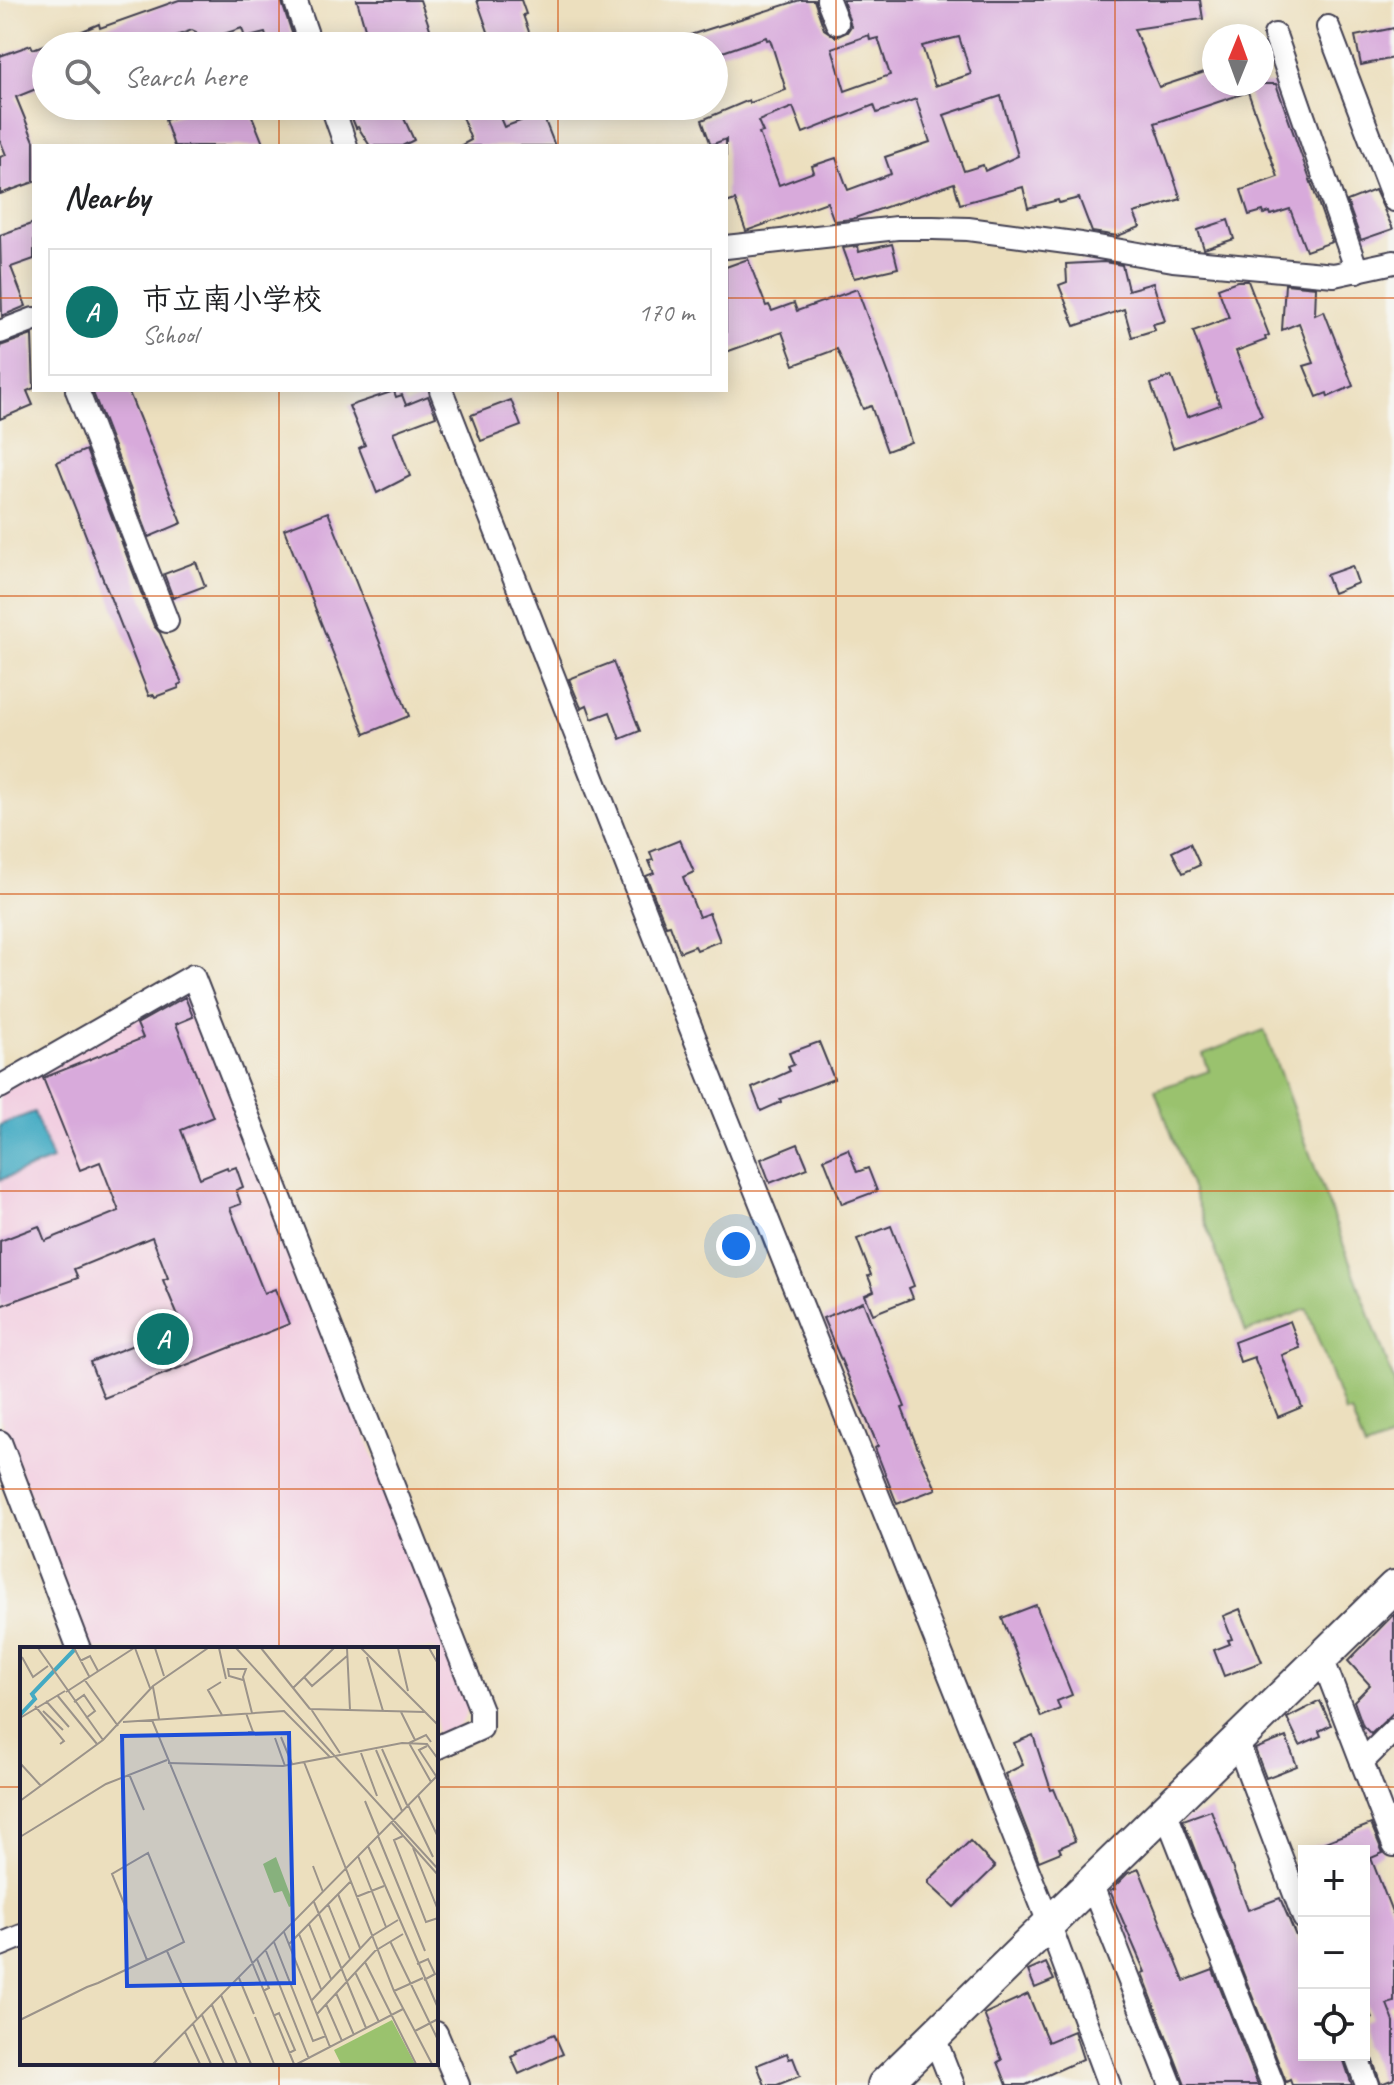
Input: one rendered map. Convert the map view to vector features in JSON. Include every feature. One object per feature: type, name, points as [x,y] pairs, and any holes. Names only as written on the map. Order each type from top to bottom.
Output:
[{"type":"street","points":[[295,0],[306,32]]},
{"type":"street","points":[[828,0],[837,23]]},
{"type":"street","points":[[1328,27],[1394,200]]},
{"type":"street","points":[[1275,35],[1357,271]]},
{"type":"street","points":[[337,120],[345,144]]},
{"type":"street","points":[[728,247],[897,228],[945,228],[1081,244],[1173,260],[1334,275],[1394,262]]},
{"type":"street","points":[[0,332],[32,320]]},
{"type":"street","points":[[78,392],[167,621]]},
{"type":"street","points":[[442,392],[688,1021],[1049,1923],[1109,2085]]},
{"type":"street","points":[[0,1087],[193,976],[481,1710],[481,1728],[438,1747]]},
{"type":"street","points":[[0,1442],[78,1647]]},
{"type":"street","points":[[884,2085],[1394,1587]]},
{"type":"street","points":[[1322,1658],[1394,1845]]},
{"type":"street","points":[[1362,1762],[1394,1730]]},
{"type":"street","points":[[1236,1739],[1304,1917]]},
{"type":"street","points":[[1165,1811],[1273,2085]]},
{"type":"street","points":[[1091,1883],[1171,2085]]},
{"type":"street","points":[[0,1945],[20,1937]]},
{"type":"street","points":[[934,2037],[953,2085]]},
{"type":"street","points":[[438,2038],[458,2085]]},
{"type":"street","points":[[1358,2061],[1367,2085]]},
{"type":"shaded area","points":[[190,987],[470,1703],[461,1725],[438,1736],[438,1647],[89,1647],[0,1418],[0,1093]]},
{"type":"green space","points":[[1264,1030],[1394,1381],[1394,1438],[1365,1449],[1351,1412],[1345,1413],[1307,1309],[1246,1332],[1155,1090],[1209,1071],[1203,1054]]},
{"type":"water","points":[[34,1112],[52,1160],[0,1180],[0,1125]]},
{"type":"building","points":[[179,0],[281,0],[292,32],[243,32],[242,28],[230,32],[80,32],[99,24],[100,28]]},
{"type":"building","points":[[357,0],[420,0],[431,32],[366,32]]},
{"type":"building","points":[[477,0],[521,0],[529,32],[488,32]]},
{"type":"building","points":[[800,0],[814,0],[824,29],[836,37],[847,32],[851,26],[843,0],[1200,0],[1203,19],[1134,29],[1159,87],[1202,73],[1202,96],[1236,96],[1155,123],[1181,199],[1134,213],[1140,227],[1118,236],[1092,232],[1079,198],[1028,208],[1023,187],[960,204],[954,183],[852,219],[834,221],[827,202],[746,231],[735,200],[728,202],[728,144],[726,139],[711,144],[702,120],[728,120],[728,109],[786,90],[770,39],[766,37],[728,50],[728,32],[699,32]],"holes":[[[869,35],[870,40],[878,38],[890,75],[845,91],[832,48]],[[959,37],[971,74],[935,86],[922,46]],[[1001,96],[1018,156],[985,171],[983,165],[964,171],[944,115]],[[916,99],[930,142],[885,157],[891,174],[848,190],[836,158],[812,166],[814,172],[779,185],[759,133],[763,132],[758,121],[793,107],[803,133],[874,105],[877,113]]]},
{"type":"building","points":[[1394,28],[1394,58],[1361,65],[1355,36]]},
{"type":"building","points":[[31,45],[32,91],[16,97],[34,141],[32,183],[0,194],[0,157],[6,155],[0,140],[0,56]]},
{"type":"building","points":[[1274,84],[1332,242],[1306,251],[1290,209],[1271,215],[1263,211],[1249,215],[1241,190],[1278,177],[1249,96],[1274,96]]},
{"type":"building","points":[[165,120],[254,120],[263,144],[173,144]]},
{"type":"building","points":[[353,120],[405,120],[414,140],[406,144],[369,144]]},
{"type":"building","points":[[463,120],[501,120],[504,127],[523,120],[545,120],[554,144],[464,144],[471,140]]},
{"type":"building","points":[[1375,190],[1393,229],[1361,240],[1347,201]]},
{"type":"building","points":[[1228,220],[1234,239],[1204,249],[1198,230]]},
{"type":"building","points":[[32,224],[32,260],[11,267],[26,306],[2,316],[0,235]]},
{"type":"building","points":[[892,244],[898,268],[854,278],[843,248],[858,246],[859,252]]},
{"type":"building","points":[[748,259],[766,306],[769,305],[772,311],[794,303],[797,311],[857,289],[911,442],[887,451],[871,406],[863,409],[837,349],[794,365],[782,332],[728,351],[728,266]]},
{"type":"building","points":[[1104,262],[1122,265],[1128,290],[1153,283],[1165,321],[1153,324],[1155,330],[1132,337],[1124,309],[1075,326],[1059,285],[1067,282],[1066,264]]},
{"type":"building","points":[[1237,281],[1248,281],[1269,335],[1265,337],[1266,340],[1236,351],[1262,416],[1173,448],[1151,384],[1171,376],[1187,417],[1220,405],[1193,331],[1229,318],[1218,288]]},
{"type":"building","points":[[1285,284],[1316,287],[1315,315],[1324,311],[1353,386],[1328,397],[1327,393],[1317,397],[1304,366],[1314,363],[1299,323],[1282,330]]},
{"type":"building","points":[[32,335],[32,389],[27,391],[33,405],[0,419],[0,346]]},
{"type":"building","points":[[93,392],[129,392],[182,523],[149,537]]},
{"type":"building","points":[[391,392],[396,397],[402,395],[406,405],[428,396],[436,416],[393,432],[410,476],[377,493],[359,448],[365,445],[349,406]]},
{"type":"building","points":[[511,400],[521,426],[481,441],[471,415]]},
{"type":"building","points":[[86,450],[154,626],[182,683],[178,685],[179,688],[155,697],[149,696],[57,462]]},
{"type":"building","points":[[328,512],[409,716],[365,734],[284,529]]},
{"type":"building","points":[[196,562],[205,586],[173,598],[164,574]]},
{"type":"building","points":[[1352,566],[1358,583],[1333,593],[1326,575]]},
{"type":"building","points":[[613,662],[640,731],[620,739],[610,712],[592,719],[587,705],[581,708],[569,679]]},
{"type":"building","points":[[680,840],[694,872],[683,877],[699,917],[709,913],[720,941],[697,950],[695,946],[680,952],[646,876],[654,873],[649,861],[653,860],[650,852]]},
{"type":"building","points":[[1190,843],[1200,865],[1183,873],[1172,852]]},
{"type":"building","points":[[185,997],[193,1017],[176,1024],[213,1117],[181,1130],[200,1178],[227,1167],[228,1170],[236,1167],[243,1187],[236,1190],[241,1204],[230,1208],[264,1293],[275,1289],[289,1324],[104,1398],[90,1362],[182,1326],[163,1280],[168,1278],[152,1237],[74,1269],[78,1278],[0,1306],[0,1241],[39,1226],[45,1241],[119,1211],[100,1162],[80,1170],[43,1078],[143,1038],[137,1024]]},
{"type":"building","points":[[819,1042],[834,1079],[780,1099],[781,1102],[761,1111],[752,1088],[790,1071],[788,1067],[794,1065],[789,1053]]},
{"type":"building","points":[[798,1144],[808,1168],[770,1183],[761,1159]]},
{"type":"building","points":[[848,1149],[857,1172],[868,1168],[877,1191],[842,1204],[824,1159]]},
{"type":"building","points":[[891,1226],[914,1286],[909,1288],[913,1298],[873,1314],[865,1295],[874,1291],[868,1276],[871,1275],[857,1239]]},
{"type":"building","points":[[863,1302],[936,1489],[897,1504],[875,1448],[878,1446],[823,1318]]},
{"type":"building","points":[[1290,1321],[1300,1348],[1282,1355],[1302,1407],[1278,1417],[1254,1357],[1240,1362],[1234,1342]]},
{"type":"building","points":[[1036,1605],[1072,1695],[1057,1701],[1060,1709],[1041,1717],[1002,1618]]},
{"type":"building","points":[[1240,1609],[1262,1662],[1224,1676],[1214,1650],[1230,1644],[1228,1640],[1232,1639],[1223,1616]]},
{"type":"building","points":[[1394,1614],[1394,1712],[1371,1734],[1363,1726],[1354,1701],[1370,1685],[1348,1661]]},
{"type":"building","points":[[1320,1701],[1331,1725],[1319,1731],[1321,1736],[1300,1745],[1287,1718]]},
{"type":"building","points":[[1033,1735],[1051,1790],[1054,1789],[1075,1841],[1059,1848],[1061,1852],[1039,1861],[1005,1774],[1023,1765],[1014,1743]]},
{"type":"building","points":[[1286,1737],[1297,1766],[1266,1778],[1255,1749]]},
{"type":"building","points":[[1211,1810],[1248,1910],[1280,1898],[1298,1942],[1298,2061],[1344,2061],[1352,2085],[1292,2085],[1290,2080],[1286,2082],[1183,1820]]},
{"type":"building","points":[[1371,1824],[1383,1853],[1371,1858],[1394,1917],[1394,2002],[1387,2004],[1394,2022],[1394,2079],[1381,2084],[1370,2053],[1370,1845],[1318,1845]]},
{"type":"building","points":[[970,1841],[995,1867],[954,1907],[929,1884],[929,1880]]},
{"type":"building","points":[[1139,1869],[1184,1981],[1213,1970],[1258,2085],[1185,2085],[1142,1973],[1145,1972],[1110,1891],[1128,1873]]},
{"type":"building","points":[[1046,1963],[1054,1980],[1035,1988],[1028,1971]]},
{"type":"building","points":[[1028,1994],[1048,2042],[1074,2031],[1083,2059],[1026,2085],[1007,2085],[998,2062],[1002,2060],[984,2014]]},
{"type":"building","points":[[554,2034],[563,2054],[519,2074],[511,2057],[517,2054],[516,2051]]},
{"type":"building","points":[[787,2053],[789,2059],[793,2058],[800,2076],[777,2085],[765,2085],[757,2065]]},
{"type":"place","name":"市立南小学校","points":[[163,1339]]}]
